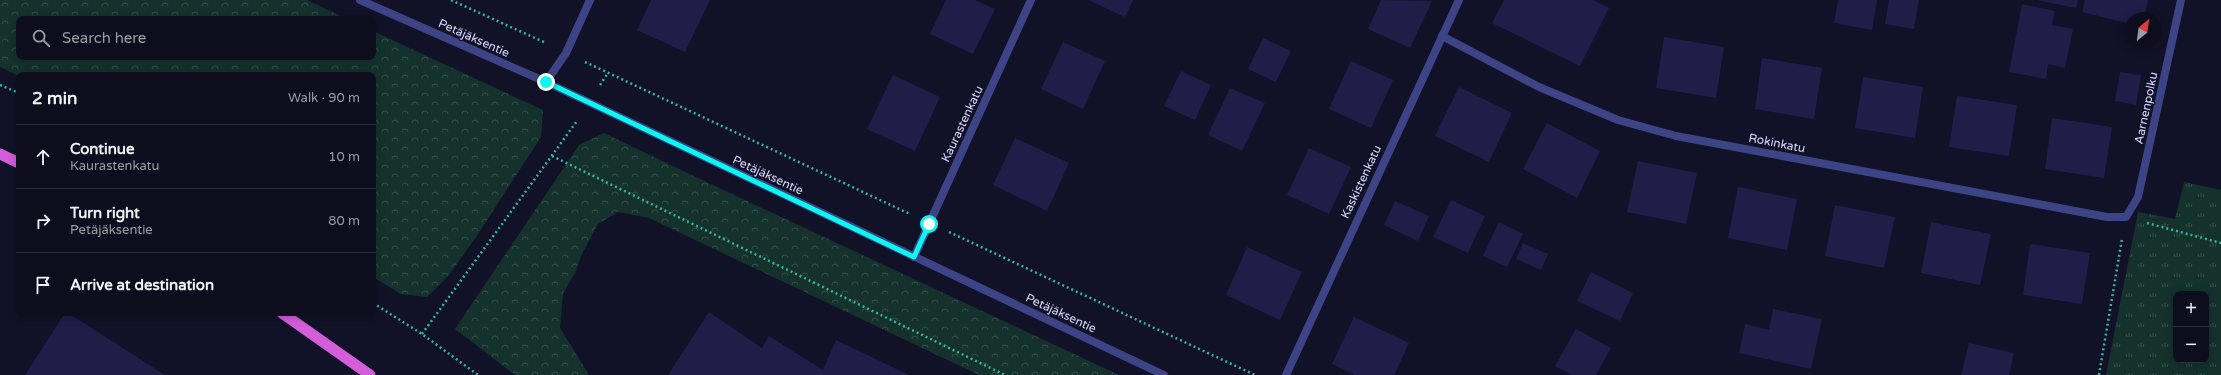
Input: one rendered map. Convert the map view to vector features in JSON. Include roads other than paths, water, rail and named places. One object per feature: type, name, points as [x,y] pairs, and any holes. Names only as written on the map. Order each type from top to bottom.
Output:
[{"type":"highway","points":[[0,154],[16,162]]},
{"type":"highway","points":[[286,316],[370,375]]},
{"type":"street","name":"Petäjäksentie","points":[[360,0],[546,82],[588,104],[1164,375]]},
{"type":"street","points":[[546,82],[566,53],[590,0]]},
{"type":"street","name":"Kaurastenkatu","points":[[914,257],[1031,0]]},
{"type":"street","name":"Kaskistenkatu","points":[[1286,375],[1459,0]]},
{"type":"street","name":"Aarnenpolku","points":[[2126,217],[2138,197],[2181,0]]},
{"type":"street","name":"Rokinkatu","points":[[1442,36],[1539,87],[1618,120],[1676,136],[2099,216],[2126,217]]}]
